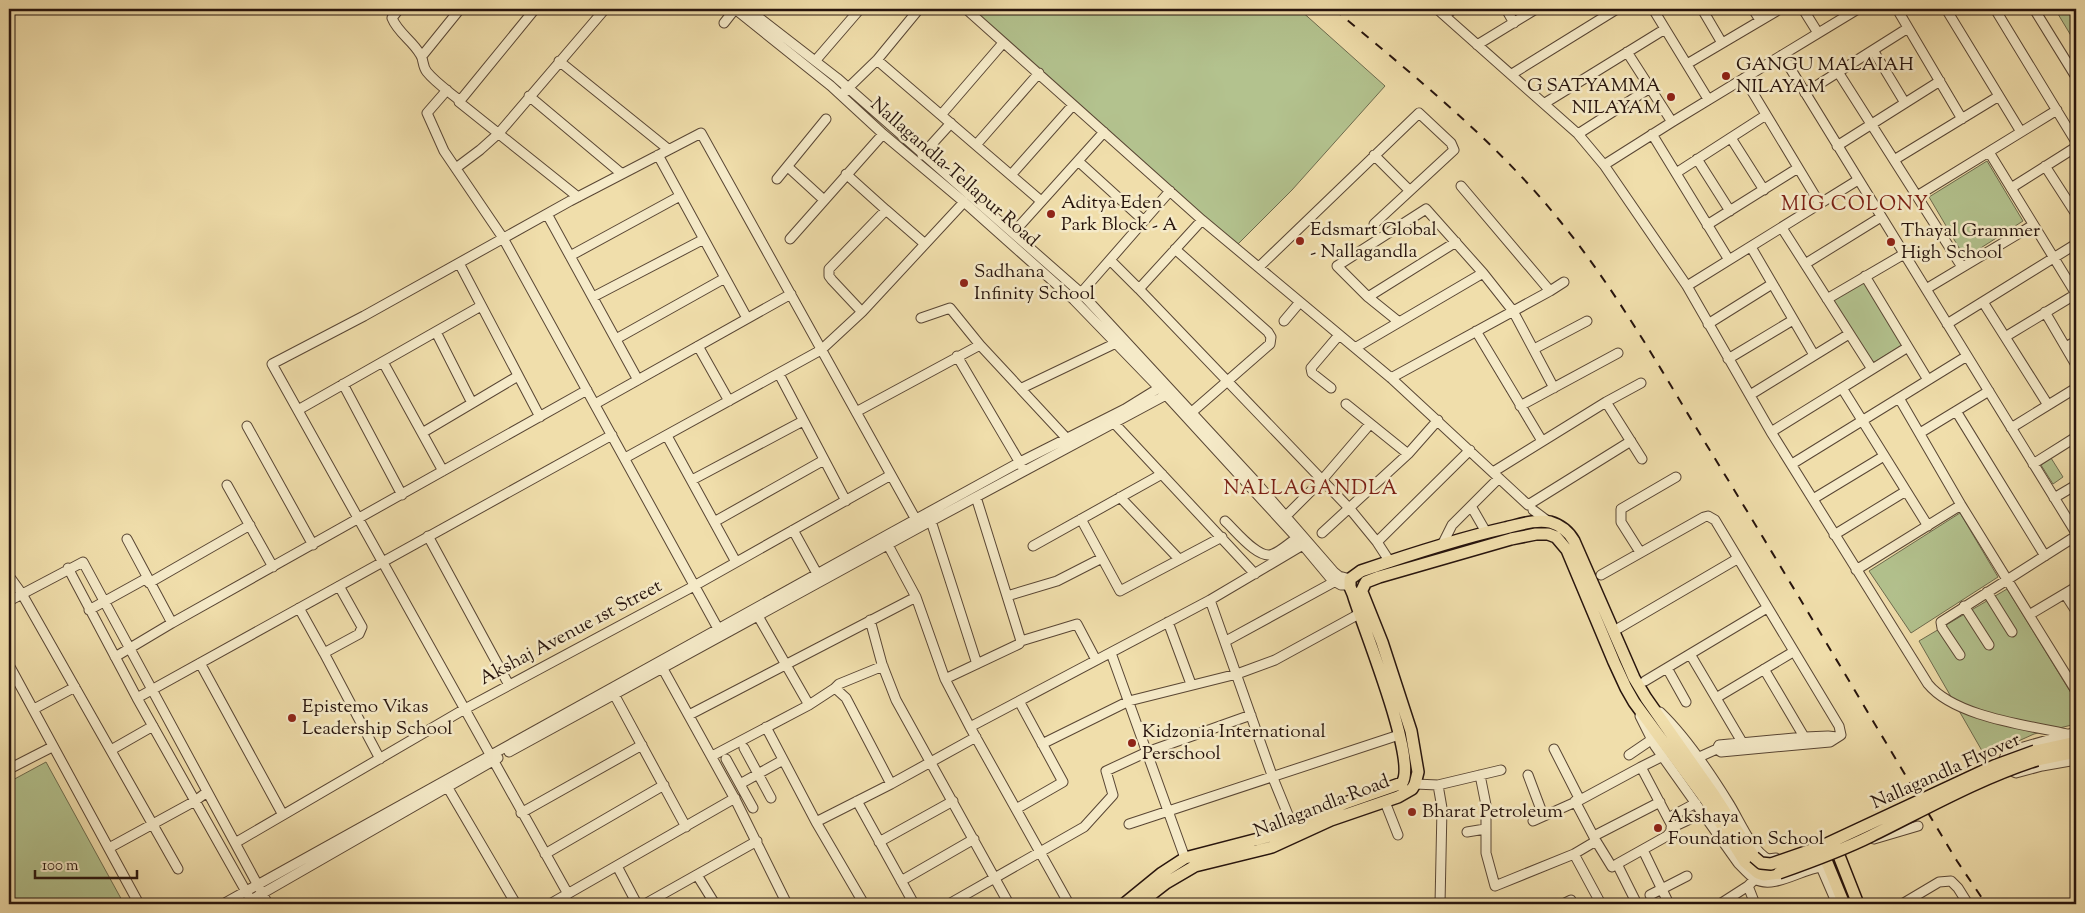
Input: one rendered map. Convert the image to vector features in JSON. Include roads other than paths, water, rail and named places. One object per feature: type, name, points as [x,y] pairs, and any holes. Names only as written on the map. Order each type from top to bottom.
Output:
[{"type":"main road","points":[[1354,588],[1361,572],[1390,562],[1486,532],[1533,522],[1549,522],[1561,527],[1570,535],[1594,600]]},
{"type":"main road","points":[[1354,588],[1379,577],[1511,539],[1548,534],[1556,537],[1567,550],[1594,600]]},
{"type":"main road","name":"Nallagandla Road","points":[[1124,904],[1162,873],[1185,858],[1261,840],[1345,803],[1402,783],[1406,771],[1399,735],[1387,692],[1359,614],[1354,588]]},
{"type":"main road","name":"Nallagandla Road","points":[[1139,904],[1166,883],[1195,866],[1272,847],[1331,820],[1407,793],[1415,784],[1418,772],[1411,730],[1382,642],[1354,588]]},
{"type":"main road","name":"Nallagandla Flyover","points":[[1594,600],[1634,678],[1640,700],[1662,738],[1706,800],[1745,862],[1752,869],[1764,875],[1772,875],[1997,774],[2037,760],[2076,752]]},
{"type":"main road","name":"Nallagandla Flyover","points":[[1835,847],[1994,766],[2074,738]]},
{"type":"main road","points":[[1835,847],[1858,904]]},
{"type":"main road","points":[[1822,852],[1844,904]]},
{"type":"street","points":[[399,9],[392,18],[396,28],[405,35],[422,56]]},
{"type":"street","points":[[460,9],[422,56],[422,63],[427,72],[459,100],[465,108],[578,197]]},
{"type":"street","points":[[459,100],[536,9]]},
{"type":"street","points":[[456,168],[499,133],[605,9]]},
{"type":"street","points":[[724,23],[735,9]]},
{"type":"street","name":"Nallagandla-Tellapur Road","points":[[735,9],[844,91],[922,155],[1081,293],[1192,412],[1334,582]]},
{"type":"street","name":"Nallagandla-Tellapur Road","points":[[748,9],[816,60],[883,134],[964,202],[1074,300],[1251,483],[1286,516],[1334,572],[1354,588]]},
{"type":"street","points":[[816,60],[860,9]]},
{"type":"street","points":[[844,91],[877,60],[919,9]]},
{"type":"street","points":[[966,9],[1202,220],[1391,378],[1528,505],[1632,441]]},
{"type":"street","points":[[1440,12],[1454,9]]},
{"type":"street","points":[[1506,9],[1514,23]]},
{"type":"street","points":[[1477,45],[1536,9]]},
{"type":"street","points":[[1512,74],[1606,12],[1617,9]]},
{"type":"street","points":[[1653,9],[1708,99]]},
{"type":"street","points":[[1702,9],[1722,43]]},
{"type":"street","points":[[1754,9],[1760,20]]},
{"type":"street","points":[[1687,64],[1780,9]]},
{"type":"street","points":[[1803,9],[1818,33]]},
{"type":"street","points":[[1897,9],[1962,119]]},
{"type":"street","points":[[1946,9],[2021,132]]},
{"type":"street","points":[[1994,9],[2076,142]]},
{"type":"street","points":[[2034,9],[2076,77]]},
{"type":"street","points":[[1604,165],[1708,99],[1855,10]]},
{"type":"street","points":[[1440,12],[1545,103],[1578,134],[1604,165],[1687,286],[1771,432],[1834,535],[1937,694],[1947,701],[1988,716],[2074,738]]},
{"type":"street","points":[[1805,93],[1908,28]]},
{"type":"street","points":[[1545,103],[1665,29]]},
{"type":"street","points":[[941,115],[1003,42]]},
{"type":"street","points":[[1873,50],[1905,103]]},
{"type":"street","points":[[1627,52],[1672,122]]},
{"type":"street","points":[[1782,55],[2076,535],[1941,622],[1942,628],[1960,655]]},
{"type":"street","points":[[877,60],[1041,201]]},
{"type":"street","points":[[559,61],[668,149]]},
{"type":"street","points":[[1838,72],[1962,267]]},
{"type":"street","points":[[976,145],[1039,73]]},
{"type":"street","points":[[1744,78],[1820,204]]},
{"type":"street","points":[[1837,146],[1940,81]]},
{"type":"street","points":[[1578,134],[1650,88]]},
{"type":"street","points":[[446,90],[427,113],[444,151],[504,238],[720,633]]},
{"type":"street","points":[[529,96],[622,174]]},
{"type":"street","points":[[1894,160],[1999,96]]},
{"type":"street","points":[[1011,175],[1073,106]]},
{"type":"street","points":[[1917,196],[2057,110]]},
{"type":"street","points":[[1259,267],[1419,113],[1451,143],[1454,150],[1374,224]]},
{"type":"street","points":[[1676,173],[1766,115]]},
{"type":"street","points":[[777,180],[826,119]]},
{"type":"street","points":[[922,155],[950,124]]},
{"type":"street","points":[[1013,233],[1104,132]]},
{"type":"street","points":[[568,894],[463,710],[272,364],[578,197],[701,133],[918,523]]},
{"type":"street","points":[[790,238],[883,134]]},
{"type":"street","points":[[1652,134],[1729,260]]},
{"type":"street","points":[[1731,138],[1764,190]]},
{"type":"street","points":[[2011,188],[2076,147]]},
{"type":"street","points":[[1989,152],[2076,294],[2004,337]]},
{"type":"street","points":[[658,155],[747,318]]},
{"type":"street","points":[[1374,156],[1409,190]]},
{"type":"street","points":[[1697,159],[1730,211]]},
{"type":"street","points":[[1078,161],[1143,220]]},
{"type":"street","points":[[2045,166],[2076,214]]},
{"type":"street","points":[[788,167],[824,200]]},
{"type":"street","points":[[1707,225],[1798,168]]},
{"type":"street","points":[[846,174],[925,244]]},
{"type":"street","points":[[1687,286],[1858,180]]},
{"type":"street","points":[[1461,186],[1550,291]]},
{"type":"street","points":[[1081,293],[1170,190]]},
{"type":"street","points":[[570,256],[680,196]]},
{"type":"street","points":[[2068,201],[2076,196]]},
{"type":"street","points":[[624,458],[821,350],[862,312],[964,202]]},
{"type":"street","points":[[1399,322],[1368,297],[1337,266],[1426,209],[1483,273],[1513,311],[1554,388]]},
{"type":"street","points":[[862,312],[832,280],[828,272],[886,210]]},
{"type":"street","points":[[547,214],[638,380]]},
{"type":"street","points":[[1805,264],[1881,217]]},
{"type":"street","points":[[1139,288],[1202,220]]},
{"type":"street","points":[[1926,289],[2033,224]]},
{"type":"street","points":[[1782,228],[1872,369]]},
{"type":"street","points":[[593,297],[704,239]]},
{"type":"street","points":[[1368,297],[1456,242]]},
{"type":"street","points":[[1947,324],[2076,244]]},
{"type":"street","points":[[1751,247],[1814,356]]},
{"type":"street","points":[[1175,249],[1270,334],[1270,344],[1192,412]]},
{"type":"street","points":[[1827,298],[1904,254]]},
{"type":"street","points":[[1110,260],[1350,508],[1390,562]]},
{"type":"street","points":[[459,263],[540,417]]},
{"type":"street","points":[[1355,348],[1483,273]]},
{"type":"street","points":[[1865,276],[1928,380]]},
{"type":"street","points":[[616,339],[725,278]]},
{"type":"street","points":[[1391,378],[1564,282]]},
{"type":"street","points":[[1708,324],[1772,284]]},
{"type":"street","points":[[595,404],[791,294]]},
{"type":"street","points":[[1284,321],[1300,302]]},
{"type":"street","points":[[1982,302],[2048,405]]},
{"type":"street","points":[[298,410],[481,306]]},
{"type":"street","points":[[921,318],[950,308],[980,345],[1022,388],[1070,442]]},
{"type":"street","points":[[2045,312],[2076,365]]},
{"type":"street","points":[[1728,359],[1794,320]]},
{"type":"street","points":[[1534,349],[1587,321]]},
{"type":"street","points":[[1476,331],[1542,441]]},
{"type":"street","points":[[436,332],[472,403]]},
{"type":"street","points":[[1750,395],[1849,334]]},
{"type":"street","points":[[1331,388],[1312,373],[1311,368],[1339,335]]},
{"type":"street","points":[[2066,347],[2076,341]]},
{"type":"street","points":[[1022,388],[1116,343]]},
{"type":"street","points":[[856,412],[980,345]]},
{"type":"street","points":[[698,346],[728,401]]},
{"type":"street","points":[[1771,432],[1908,347]]},
{"type":"street","points":[[1520,406],[1618,353]]},
{"type":"street","points":[[957,356],[1023,467]]},
{"type":"street","points":[[1792,464],[1967,356]]},
{"type":"street","points":[[383,362],[443,471]]},
{"type":"street","points":[[779,374],[846,501]]},
{"type":"street","points":[[422,433],[518,376]]},
{"type":"street","points":[[1442,545],[1452,525],[1471,506],[1496,475],[1542,441],[1641,383]]},
{"type":"street","points":[[343,384],[402,494]]},
{"type":"street","points":[[1842,388],[1928,526]]},
{"type":"street","points":[[2011,428],[2076,388]]},
{"type":"street","points":[[115,657],[172,622],[587,390]]},
{"type":"street","points":[[1920,433],[1988,391]]},
{"type":"street","points":[[1070,442],[1115,424],[1162,392]]},
{"type":"street","points":[[223,904],[491,759],[918,523],[1070,442],[1125,409],[1162,392]]},
{"type":"street","points":[[1899,398],[2076,691]]},
{"type":"street","points":[[1606,402],[1642,459]]},
{"type":"street","points":[[1346,404],[1408,454]]},
{"type":"street","points":[[1956,410],[2045,556]]},
{"type":"street","points":[[1322,533],[1408,454],[1438,420]]},
{"type":"street","points":[[692,480],[803,421]]},
{"type":"street","points":[[1115,424],[1255,574]]},
{"type":"street","points":[[1286,516],[1322,480],[1370,424]]},
{"type":"street","points":[[247,426],[312,545]]},
{"type":"street","points":[[137,698],[612,435]]},
{"type":"street","points":[[667,436],[736,562]]},
{"type":"street","points":[[2033,464],[2076,437]]},
{"type":"street","points":[[1377,542],[1470,450]]},
{"type":"street","points":[[1813,499],[1884,456]]},
{"type":"street","points":[[714,522],[824,460]]},
{"type":"street","points":[[68,568],[137,698],[246,892],[249,903],[448,788],[491,759],[615,696],[664,669],[720,633],[758,616],[819,578],[888,545],[918,523],[930,521],[976,497],[1023,467]]},
{"type":"street","points":[[1033,546],[1162,474]]},
{"type":"street","name":"Akshaj Avenue 1st Street","points":[[235,843],[463,710],[694,586],[891,475]]},
{"type":"street","points":[[1640,552],[1621,522],[1621,509],[1676,477]]},
{"type":"street","points":[[2054,498],[2076,484]]},
{"type":"street","points":[[227,485],[273,567]]},
{"type":"street","points":[[1834,535],[1906,491]]},
{"type":"street","points":[[976,497],[1021,641]]},
{"type":"street","points":[[1120,498],[1179,559]]},
{"type":"street","points":[[1856,570],[1962,505]]},
{"type":"street","points":[[1471,506],[1486,532]]},
{"type":"street","points":[[1533,510],[1549,522]]},
{"type":"street","points":[[1601,575],[1708,516],[1715,520],[1839,726],[1841,734],[1830,742],[1806,741],[1742,746],[1719,745],[1717,749],[1697,758]]},
{"type":"street","points":[[1081,519],[1120,591],[1222,537]]},
{"type":"street","points":[[930,521],[977,664]]},
{"type":"street","points":[[1225,521],[1257,552],[1265,556],[1272,555],[1300,542]]},
{"type":"street","points":[[90,610],[250,525]]},
{"type":"street","points":[[793,530],[819,578]]},
{"type":"street","points":[[428,536],[509,685]]},
{"type":"street","points":[[127,539],[172,622]]},
{"type":"street","points":[[970,727],[1210,600],[1255,574],[1300,542]]},
{"type":"street","points":[[888,545],[916,596],[945,678],[970,727],[1069,904]]},
{"type":"street","points":[[1007,596],[1058,581],[1102,558]]},
{"type":"street","points":[[1619,628],[1738,558]]},
{"type":"street","points":[[9,601],[68,568],[83,562],[268,904]]},
{"type":"street","points":[[9,576],[22,594],[178,869]]},
{"type":"street","points":[[1226,642],[1334,582],[1354,588]]},
{"type":"street","points":[[324,653],[359,634],[362,630],[339,586]]},
{"type":"street","points":[[2029,615],[2076,587]]},
{"type":"street","points":[[1987,592],[2012,632]]},
{"type":"street","points":[[2065,594],[2076,612]]},
{"type":"street","points":[[689,715],[916,596]]},
{"type":"street","points":[[1210,600],[1273,778],[1293,827]]},
{"type":"street","points":[[1964,606],[1989,645]]},
{"type":"street","points":[[299,608],[380,759]]},
{"type":"street","points":[[1645,681],[1767,608]]},
{"type":"street","points":[[1042,744],[1129,701],[1237,674],[1275,660],[1359,614]]},
{"type":"street","points":[[758,616],[808,705]]},
{"type":"street","points":[[870,620],[883,666],[896,700],[1009,904]]},
{"type":"street","points":[[1168,622],[1191,684]]},
{"type":"street","points":[[945,678],[1021,641],[1078,624],[1096,660]]},
{"type":"street","points":[[1716,698],[1793,652]]},
{"type":"street","points":[[1111,653],[1185,858]]},
{"type":"street","points":[[1690,654],[1742,746]]},
{"type":"street","points":[[200,663],[283,815]]},
{"type":"street","points":[[9,665],[139,904]]},
{"type":"street","points":[[712,756],[768,737],[808,705],[839,684],[883,666]]},
{"type":"street","points":[[1667,668],[1686,702]]},
{"type":"street","points":[[664,669],[727,782],[787,904]]},
{"type":"street","points":[[1764,670],[1806,741]]},
{"type":"street","points":[[34,709],[75,687]]},
{"type":"street","points":[[835,688],[846,698],[891,784]]},
{"type":"street","points":[[615,696],[686,827]]},
{"type":"street","points":[[1640,700],[1662,738],[1663,756],[1752,882],[1755,904]]},
{"type":"street","points":[[1640,700],[1671,722],[1714,780],[1760,854],[1768,859],[1822,841],[1870,840],[1918,826]]},
{"type":"street","points":[[1016,809],[1063,782],[1019,701]]},
{"type":"street","points":[[950,904],[1084,827],[1113,796],[1106,771],[1147,752],[1251,715]]},
{"type":"street","points":[[111,750],[153,726]]},
{"type":"street","points":[[1129,824],[1399,735]]},
{"type":"street","points":[[768,737],[863,902],[852,904]]},
{"type":"street","points":[[816,822],[891,784],[976,737]]},
{"type":"street","points":[[1533,821],[1578,801],[1662,738]]},
{"type":"street","points":[[2074,738],[2013,750],[2006,754],[2004,759],[2007,769],[2016,773],[2076,760]]},
{"type":"street","points":[[521,813],[642,745]]},
{"type":"street","points":[[10,767],[52,747]]},
{"type":"street","points":[[744,748],[771,798]]},
{"type":"street","points":[[1554,749],[1595,839],[1612,866],[1668,836],[1671,828],[1668,818],[1641,767],[1630,763]]},
{"type":"street","points":[[1641,767],[1663,756]]},
{"type":"street","points":[[726,759],[745,795]]},
{"type":"street","points":[[1415,784],[1438,785],[1501,770]]},
{"type":"street","points":[[758,774],[787,772]]},
{"type":"street","points":[[550,904],[686,827],[737,802],[745,795],[758,774]]},
{"type":"street","points":[[1480,774],[1486,805],[1486,853],[1496,886],[1574,854],[1595,839],[1660,802]]},
{"type":"street","points":[[1528,776],[1543,815]]},
{"type":"street","points":[[727,782],[745,795]]},
{"type":"street","points":[[545,854],[664,785]]},
{"type":"street","points":[[1438,785],[1442,808],[1440,904]]},
{"type":"street","points":[[448,788],[516,904]]},
{"type":"street","points":[[109,848],[195,801],[207,792]]},
{"type":"street","points":[[737,802],[745,795]]},
{"type":"street","points":[[879,842],[953,800]]},
{"type":"street","points":[[857,801],[914,904]]},
{"type":"street","points":[[1385,802],[1398,834]]},
{"type":"street","points":[[1668,818],[1696,803]]},
{"type":"street","points":[[1671,828],[1703,813]]},
{"type":"street","points":[[1467,832],[1485,829]]},
{"type":"street","points":[[901,881],[974,839]]},
{"type":"street","points":[[645,904],[757,841]]},
{"type":"street","points":[[1803,848],[1819,872],[1832,904]]},
{"type":"street","points":[[1643,850],[1669,904]]},
{"type":"street","points":[[1790,853],[1803,873]]},
{"type":"street","points":[[1574,854],[1601,904]]},
{"type":"street","points":[[1617,864],[1635,904]]},
{"type":"street","points":[[617,866],[637,904]]},
{"type":"street","points":[[1720,904],[1752,882],[1772,882],[1803,873],[1819,872],[1822,869],[1837,904]]},
{"type":"street","points":[[697,875],[715,904]]},
{"type":"street","points":[[1650,895],[1687,876]]},
{"type":"street","points":[[1902,904],[1945,880],[1951,881],[1958,888],[1968,904]]},
{"type":"railway","points":[[1334,9],[1481,136],[1535,191],[1600,274],[1654,358],[1957,861],[1986,904]]},
{"type":"place","name":"GANGU MALAIAH NILAYAM","points":[[1726,76]]},
{"type":"place","name":"G SATYAMMA NILAYAM","points":[[1671,97]]},
{"type":"place","name":"Aditya Eden Park Block - A","points":[[1051,214]]},
{"type":"place","name":"Edsmart Global - Nallagandla","points":[[1300,241]]},
{"type":"place","name":"Thayal Grammer High School","points":[[1891,242]]},
{"type":"place","name":"Sadhana Infinity School","points":[[964,283]]},
{"type":"place","name":"Epistemo Vikas Leadership School","points":[[292,718]]},
{"type":"place","name":"Kidzonia International Perschool","points":[[1132,743]]},
{"type":"place","name":"Bharat Petroleum","points":[[1412,812]]},
{"type":"place","name":"Akshaya Foundation School","points":[[1658,828]]},
{"type":"district","name":"MIG COLONY","points":[[1855,205]]},
{"type":"district","name":"NALLAGANDLA","points":[[1311,489]]}]
